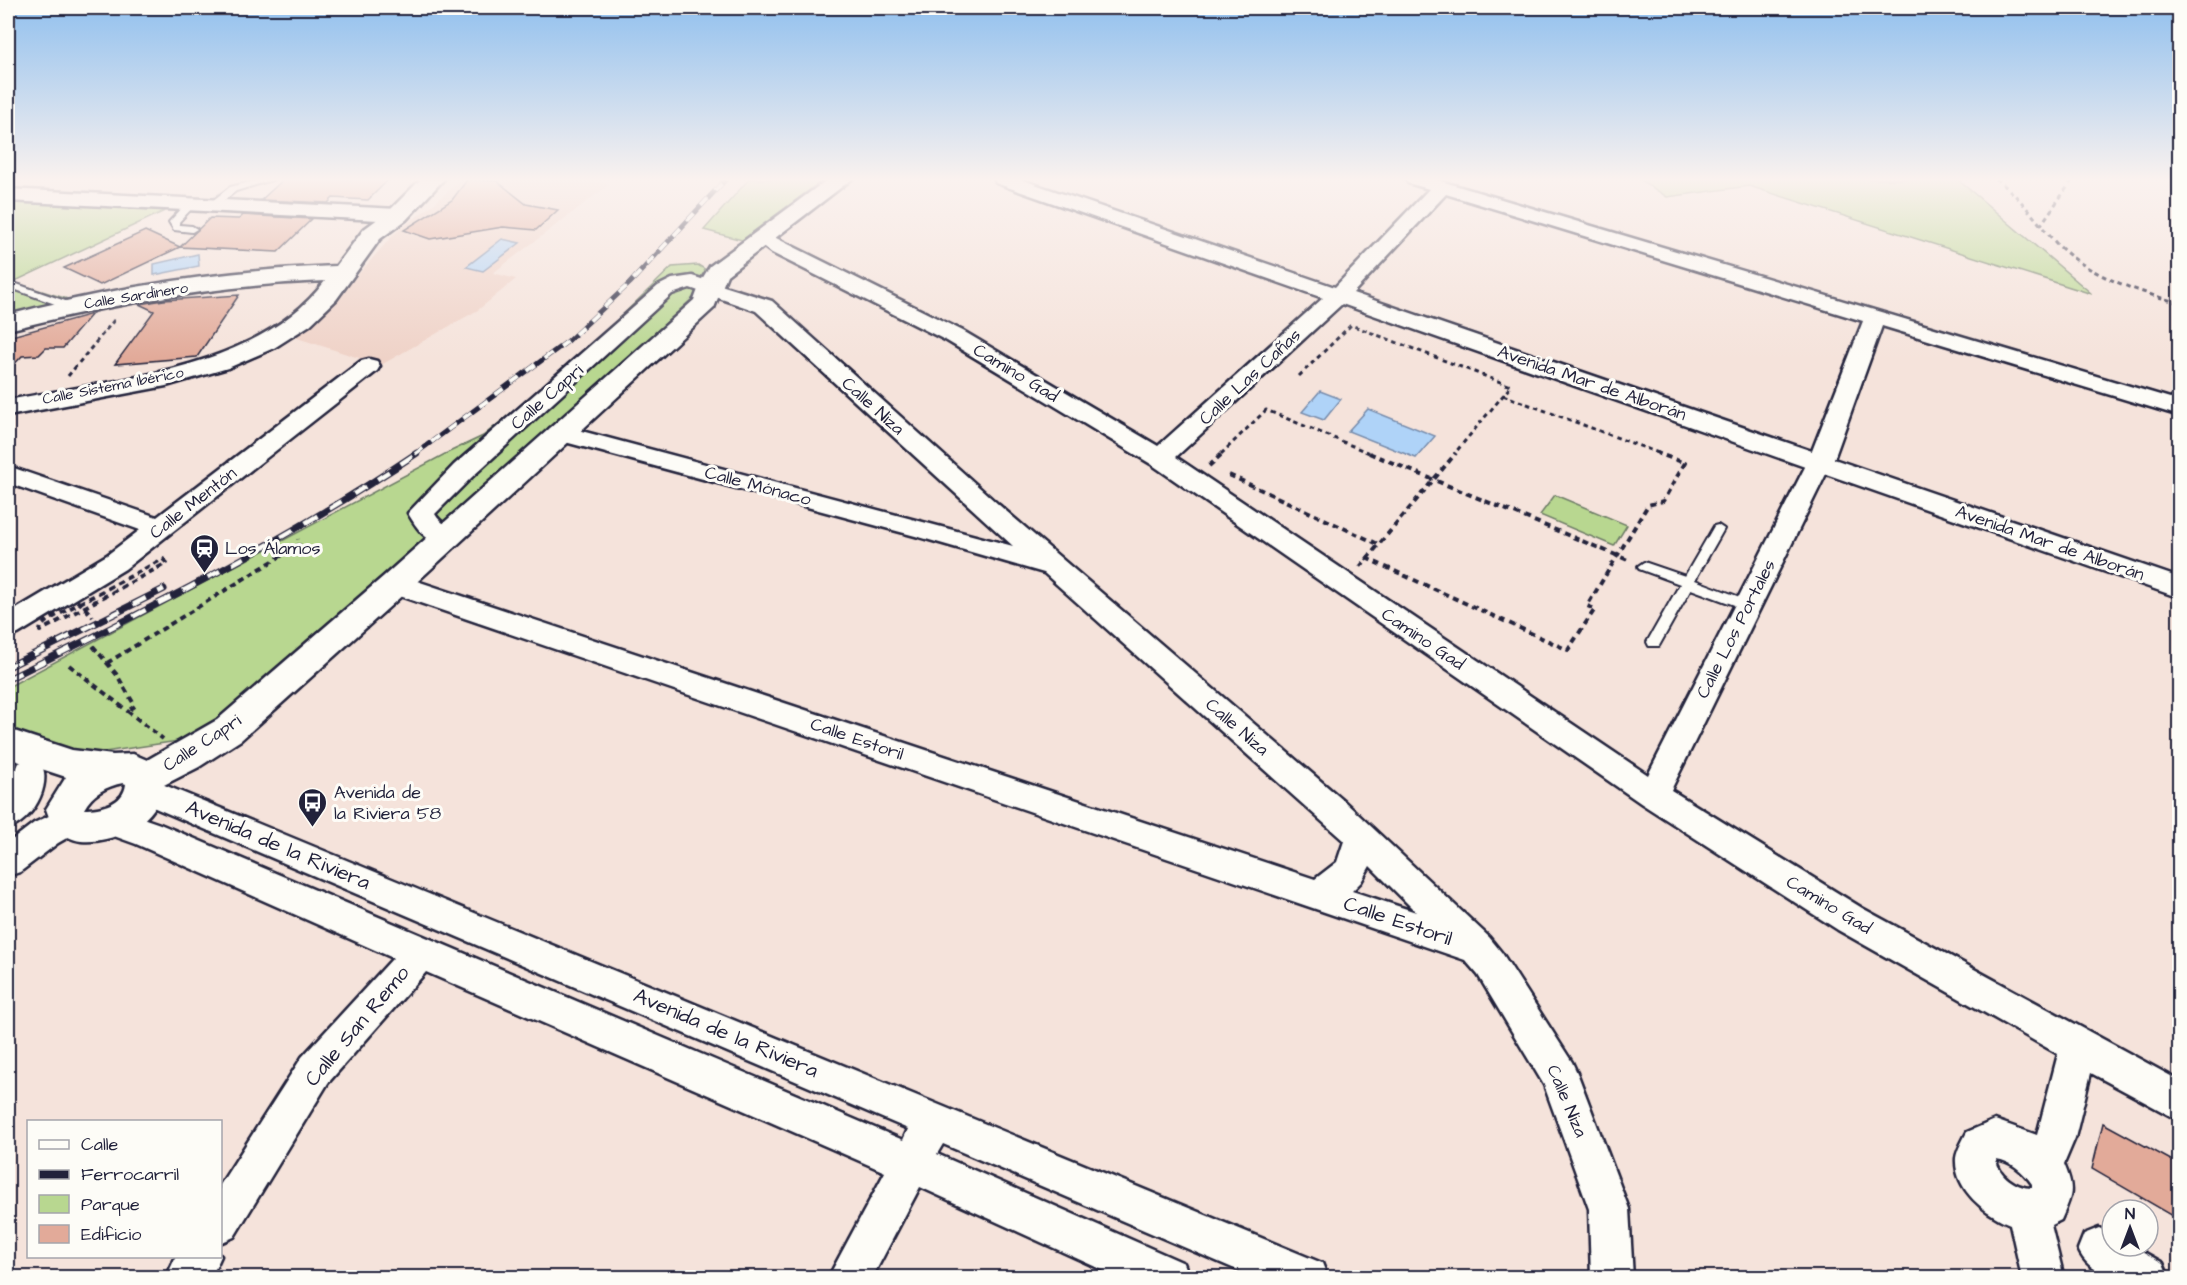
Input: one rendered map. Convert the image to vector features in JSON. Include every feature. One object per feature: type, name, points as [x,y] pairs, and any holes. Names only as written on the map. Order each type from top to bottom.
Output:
[{"type":"street","name":"Calle Sardinero","points":[[265,276],[359,239]]},
{"type":"street","name":"Calle Sistema Ibérico","points":[[8,408],[157,380],[219,362],[265,343],[302,320],[327,295],[368,239]]},
{"type":"street","name":"Calle Capri","points":[[69,807],[89,780],[134,779],[186,757],[229,730],[395,584],[705,303],[711,290],[712,280],[718,272],[763,239]]},
{"type":"street","name":"Camino Gad","points":[[763,239],[955,336],[1160,458],[1653,795],[1850,919],[2180,1102]]},
{"type":"street","name":"Avenida Mar de Alborán","points":[[1177,239],[2180,588]]},
{"type":"street","name":"Calle Las Cañas","points":[[1160,458],[1339,295],[1392,239]]},
{"type":"street","points":[[1615,239],[2180,409]]},
{"type":"street","name":"Calle Sardinero","points":[[8,322],[70,306],[265,276],[342,273]]},
{"type":"street","name":"Calle Capri","points":[[446,537],[429,526],[421,513],[463,471],[603,348],[665,290],[692,282],[711,290]]},
{"type":"street","name":"Calle Niza","points":[[711,290],[764,306],[990,511],[1361,838],[1477,948],[1490,964],[1559,1075],[1609,1209],[1612,1278]]},
{"type":"street","name":"Calle Los Portales","points":[[1653,795],[1820,462],[1875,317]]},
{"type":"street","name":"Calle Mentón","points":[[8,627],[116,562],[369,366]]},
{"type":"street","name":"Calle Mónaco","points":[[559,433],[1054,567]]},
{"type":"street","points":[[8,474],[162,528]]},
{"type":"street","points":[[957,539],[990,511]]},
{"type":"street","name":"Calle Estoril","points":[[395,584],[1477,948]]},
{"type":"street","name":"Avenida de la Riviera","points":[[8,743],[37,756],[134,779],[1307,1278]]},
{"type":"street","points":[[19,766],[69,807],[75,825],[86,827],[111,821],[133,807],[134,779]]},
{"type":"street","points":[[8,816],[21,804],[28,790],[19,766]]},
{"type":"street","points":[[8,838],[39,816],[69,807]]},
{"type":"street","points":[[8,862],[46,833],[69,807]]},
{"type":"street","points":[[111,821],[148,834],[911,1163],[1169,1278]]},
{"type":"street","name":"Calle Estoril","points":[[1319,894],[1345,878],[1358,860],[1361,838]]},
{"type":"street","name":"Calle San Remo","points":[[222,1220],[315,1070],[420,953]]},
{"type":"street","points":[[2043,1166],[2056,1138],[2079,1046]]},
{"type":"street","points":[[849,1278],[934,1121]]},
{"type":"street","points":[[2005,1140],[2026,1149],[2043,1166],[2053,1189],[2052,1199],[2047,1206],[2027,1211],[2014,1207],[1990,1190],[1977,1168],[1977,1151],[1981,1144],[1987,1141],[2005,1140]]},
{"type":"street","points":[[2027,1211],[2043,1278]]},
{"type":"street","points":[[2099,1249],[2148,1278]]},
{"type":"street","points":[[187,1278],[199,1258]]},
{"type":"lane","points":[[8,284],[70,306]]},
{"type":"lane","points":[[1654,642],[1718,530]]},
{"type":"lane","points":[[1644,566],[1748,605]]},
{"type":"path","points":[[2053,239],[2067,254],[2093,270],[2180,303]]},
{"type":"path","points":[[72,370],[117,316]]},
{"type":"path","points":[[1299,376],[1351,326],[1511,386],[1358,568]]},
{"type":"path","points":[[1366,558],[1568,650],[1595,609],[1587,606],[1648,505],[1663,501],[1685,463],[1503,395]]},
{"type":"path","points":[[1378,544],[1209,466],[1266,410],[1644,566]]},
{"type":"path","points":[[107,663],[299,545],[298,539]]},
{"type":"path","points":[[77,601],[93,617]]},
{"type":"path","points":[[93,646],[135,706],[128,711]]},
{"type":"path","points":[[69,665],[186,757]]},
{"type":"shaded area","points":[[390,239],[538,239],[493,273],[516,279],[478,310],[381,365],[294,337],[326,311]]},
{"type":"green space","points":[[8,239],[105,239],[13,282],[68,299],[8,320]]},
{"type":"green space","points":[[1917,239],[2027,239],[2092,294]]},
{"type":"green space","points":[[698,265],[711,273],[697,294],[617,368],[224,716],[178,741],[84,755],[8,727],[8,687],[445,454],[483,436],[581,355],[672,267]]},
{"type":"green space","points":[[1555,495],[1627,525],[1614,546],[1540,515]]},
{"type":"water","points":[[502,239],[520,243],[483,271],[466,267]]},
{"type":"water","points":[[198,254],[199,266],[154,275],[154,264]]},
{"type":"water","points":[[1320,391],[1341,399],[1324,420],[1302,412]]},
{"type":"water","points":[[1368,409],[1435,436],[1416,458],[1348,431]]},
{"type":"building","points":[[128,239],[162,239],[180,247],[100,285],[64,268]]},
{"type":"building","points":[[188,239],[291,239],[278,252],[180,247]]},
{"type":"building","points":[[239,295],[197,357],[115,364],[154,311],[139,304]]},
{"type":"building","points":[[92,314],[63,348],[46,348],[39,355],[22,356],[8,371],[8,337]]},
{"type":"building","points":[[2103,1123],[2180,1165],[2180,1220],[2160,1208],[2160,1198],[2142,1198],[2092,1169]]},
{"type":"railway","points":[[415,454],[568,341],[630,283],[671,239]]},
{"type":"railway","points":[[8,679],[113,627],[268,545],[417,453]]},
{"type":"railway","points":[[8,667],[164,589]]},
{"type":"place","name":"Los Álamos","points":[[204,574]]},
{"type":"place","name":"Avenida de la Riviera 58","points":[[313,828]]}]
